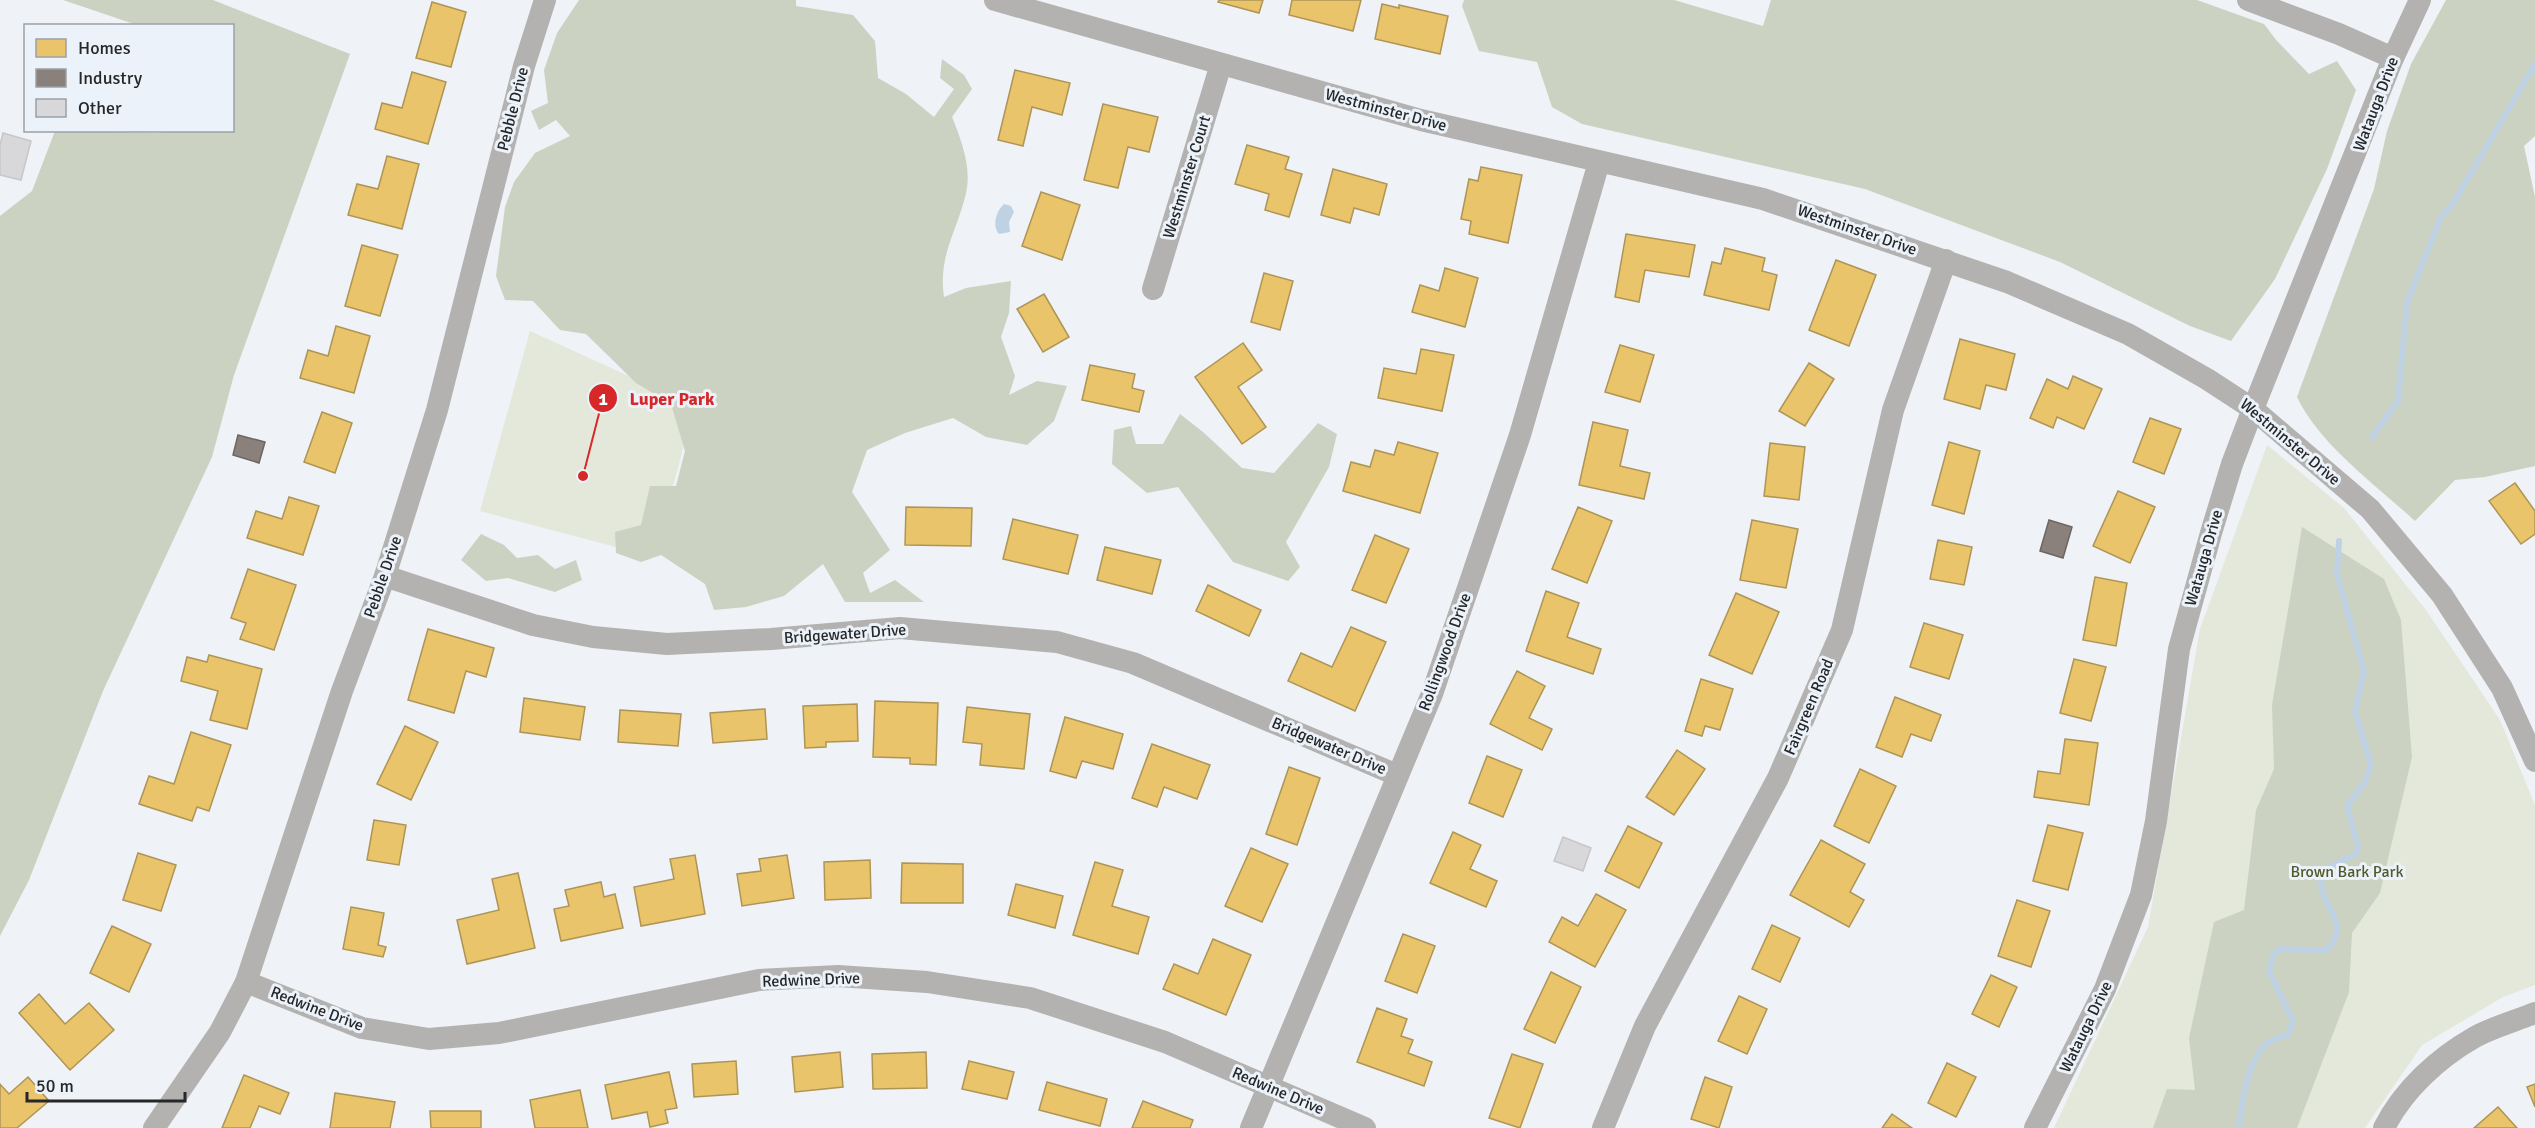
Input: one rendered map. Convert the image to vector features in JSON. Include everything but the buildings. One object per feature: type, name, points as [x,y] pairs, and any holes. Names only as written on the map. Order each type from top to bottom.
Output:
[{"type":"street","name":"Pebble Drive","points":[[154,1128],[220,1032],[246,982],[342,691],[385,576],[437,410],[524,66],[545,0]]},
{"type":"street","name":"Westminster Drive","points":[[994,0],[1421,120],[1763,199],[2007,282],[2128,334],[2207,378],[2253,409],[2370,509],[2442,595],[2502,688],[2535,761]]},
{"type":"street","points":[[2248,0],[2339,34],[2393,58]]},
{"type":"street","name":"Watauga Drive","points":[[2035,1128],[2105,989],[2141,895],[2156,821],[2179,649],[2232,464],[2393,58],[2420,0]]},
{"type":"street","name":"Westminster Court","points":[[1154,289],[1221,64]]},
{"type":"street","name":"Rollingwood Drive","points":[[1251,1128],[1432,694],[1520,435],[1599,162]]},
{"type":"street","name":"Fairgreen Road","points":[[1603,1128],[1645,1026],[1779,778],[1842,630],[1893,410],[1946,260]]},
{"type":"street","name":"Bridgewater Drive","points":[[385,576],[533,625],[593,637],[667,644],[771,639],[900,628],[1057,642],[1133,663],[1397,775]]},
{"type":"street","name":"Redwine Drive","points":[[246,982],[362,1028],[429,1039],[499,1033],[759,980],[838,976],[927,982],[1030,998],[1164,1042],[1365,1128]]},
{"type":"street","points":[[2384,1128],[2391,1115],[2434,1064],[2476,1036],[2535,1013]]},
{"type":"green space","points":[[63,0],[213,0],[350,54],[234,375],[212,457],[103,691],[29,880],[0,936],[0,216],[32,191],[55,132],[234,132],[234,24],[134,24]]},
{"type":"green space","points":[[579,0],[796,0],[796,6],[853,15],[875,41],[878,78],[906,94],[934,117],[954,89],[940,78],[942,59],[964,75],[972,89],[952,117],[965,154],[968,174],[966,193],[946,256],[944,297],[966,288],[1011,281],[1009,313],[1001,337],[1015,376],[1009,395],[1037,381],[1067,386],[1054,421],[1027,445],[986,437],[953,418],[905,433],[867,450],[852,492],[890,550],[863,573],[870,593],[895,580],[924,602],[845,602],[823,564],[784,596],[746,607],[714,610],[705,584],[661,555],[641,562],[616,553],[615,532],[641,525],[650,486],[676,486],[685,451],[671,404],[636,383],[586,334],[560,330],[533,301],[505,300],[496,276],[505,207],[514,182],[535,153],[570,136],[556,120],[539,130],[531,111],[548,103],[544,70],[557,33]]},
{"type":"green space","points":[[1464,0],[1674,0],[1763,26],[1771,0],[2197,0],[2264,24],[2309,74],[2337,61],[2356,90],[2327,169],[2275,279],[2231,341],[2190,326],[2060,262],[1865,189],[1582,124],[1552,107],[1537,62],[1479,51],[1462,6]]},
{"type":"green space","points":[[2446,0],[2535,0],[2535,136],[2524,146],[2535,197],[2535,466],[2485,477],[2455,480],[2415,521],[2334,448],[2319,431],[2297,397],[2374,189],[2387,131],[2411,64]]},
{"type":"green space","points":[[530,331],[644,383],[681,409],[685,441],[654,557],[480,511]]},
{"type":"green space","points":[[1180,414],[1242,468],[1274,473],[1318,423],[1337,434],[1329,467],[1286,542],[1300,567],[1288,581],[1233,562],[1178,487],[1147,493],[1112,464],[1114,430],[1131,426],[1136,444],[1163,444]]},
{"type":"green space","name":"Brown Bark Park","points":[[2267,445],[2344,508],[2426,610],[2500,720],[2535,805],[2535,985],[2503,997],[2422,1045],[2365,1128],[2054,1128],[2148,927],[2200,629]]},
{"type":"green space","points":[[2302,527],[2384,579],[2401,620],[2412,757],[2380,893],[2352,933],[2349,992],[2297,1128],[2153,1128],[2167,1089],[2195,1090],[2189,1038],[2214,922],[2244,910],[2256,810],[2274,769],[2272,705]]},
{"type":"green space","points":[[481,534],[504,545],[517,558],[538,555],[555,569],[576,560],[582,580],[555,592],[508,578],[486,581],[461,560]]},
{"type":"water","points":[[1004,204],[1011,206],[1014,212],[1009,222],[1010,232],[999,234],[996,219]]},
{"type":"waterway","points":[[2372,437],[2398,401],[2407,302],[2441,217],[2454,202],[2535,64]]},
{"type":"waterway","points":[[2239,1128],[2244,1096],[2254,1060],[2266,1044],[2288,1035],[2293,1021],[2269,971],[2273,955],[2280,949],[2326,950],[2334,941],[2337,925],[2323,894],[2321,885],[2323,871],[2357,853],[2358,846],[2347,806],[2365,782],[2371,765],[2355,711],[2364,671],[2337,574],[2339,541]]},
{"type":"place","name":"Luper Park","points":[[583,476]]}]
